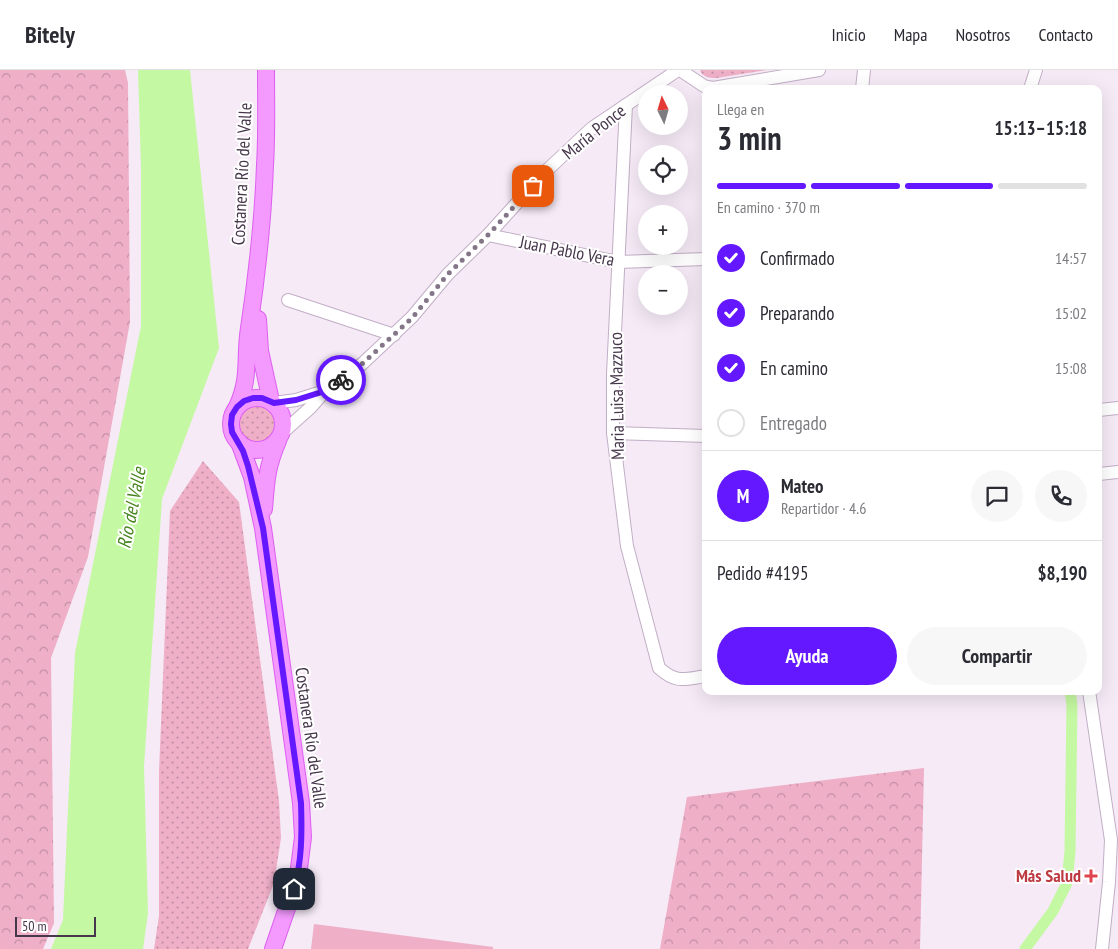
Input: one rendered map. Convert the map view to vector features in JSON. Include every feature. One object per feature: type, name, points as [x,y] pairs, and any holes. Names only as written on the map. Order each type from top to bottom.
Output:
[{"type":"main road","name":"Costanera Río del Valle","points":[[237,407],[243,394],[247,376],[249,330],[256,280],[266,166],[266,70]]},
{"type":"main road","name":"Costanera Río del Valle","points":[[256,280],[260,350],[272,402]]},
{"type":"main road","points":[[253,398],[262,398],[272,402],[282,414],[284,424],[280,436],[264,449],[248,448],[238,442],[232,432],[231,424],[232,415],[237,407],[244,401],[253,398]]},
{"type":"main road","name":"Costanera Río del Valle","points":[[263,528],[266,473],[280,436]]},
{"type":"main road","name":"Costanera Río del Valle","points":[[238,442],[250,472],[263,528],[301,803],[302,837],[298,876],[273,949]]},
{"type":"street","points":[[679,70],[702,85]]},
{"type":"street","name":"María Ponce","points":[[280,436],[325,391],[362,364],[412,318],[448,274],[488,235],[551,167],[592,128],[679,70]]},
{"type":"street","points":[[730,85],[818,70]]},
{"type":"street","points":[[862,85],[864,70]]},
{"type":"street","points":[[1031,85],[1036,70]]},
{"type":"street","name":"Maria Luisa Mazzuco","points":[[626,105],[613,374],[613,433],[627,546],[659,668],[670,678],[684,679],[702,677]]},
{"type":"street","name":"Juan Pablo Vera","points":[[488,235],[618,262],[702,260]]},
{"type":"street","points":[[288,300],[394,335]]},
{"type":"street","name":"María Ponce","points":[[272,402],[296,400],[325,391]]},
{"type":"street","points":[[1102,410],[1118,408]]},
{"type":"street","points":[[613,433],[702,436]]},
{"type":"street","points":[[1102,474],[1118,472]]},
{"type":"street","points":[[1090,695],[1111,840],[1102,949]]},
{"type":"green space","points":[[0,70],[125,70],[128,83],[130,322],[88,557],[51,658],[54,923],[43,949],[0,949]]},
{"type":"green space","points":[[700,70],[767,70],[716,78],[704,76]]},
{"type":"green space","points":[[262,403],[270,406],[276,412],[279,424],[276,436],[270,442],[254,445],[246,442],[240,436],[237,420],[240,412],[246,406]]},
{"type":"green space","points":[[203,461],[239,502],[279,801],[281,838],[274,883],[248,949],[154,949],[159,916],[159,772],[170,511]]},
{"type":"green space","points":[[924,768],[920,949],[660,949],[687,797]]},
{"type":"green space","points":[[314,924],[493,947],[493,949],[311,949]]},
{"type":"water","name":"Río del Valle","points":[[138,70],[190,70],[219,348],[162,499],[144,766],[148,913],[143,949],[51,949],[63,920],[75,653],[141,326],[141,168]]},
{"type":"waterway","points":[[1025,949],[1053,911],[1067,883],[1070,851],[1071,695]]},
{"type":"way so far","points":[[341,380],[362,364],[412,318],[448,274],[488,235],[533,186]]},
{"type":"place","name":"Más Salud","points":[[1091,876]]},
{"type":"route","points":[[294,889],[301,855],[301,803],[263,528],[252,477],[243,451],[232,432],[231,424],[232,415],[244,401],[253,398],[262,398],[274,403],[296,400],[325,391],[341,380]]}]
